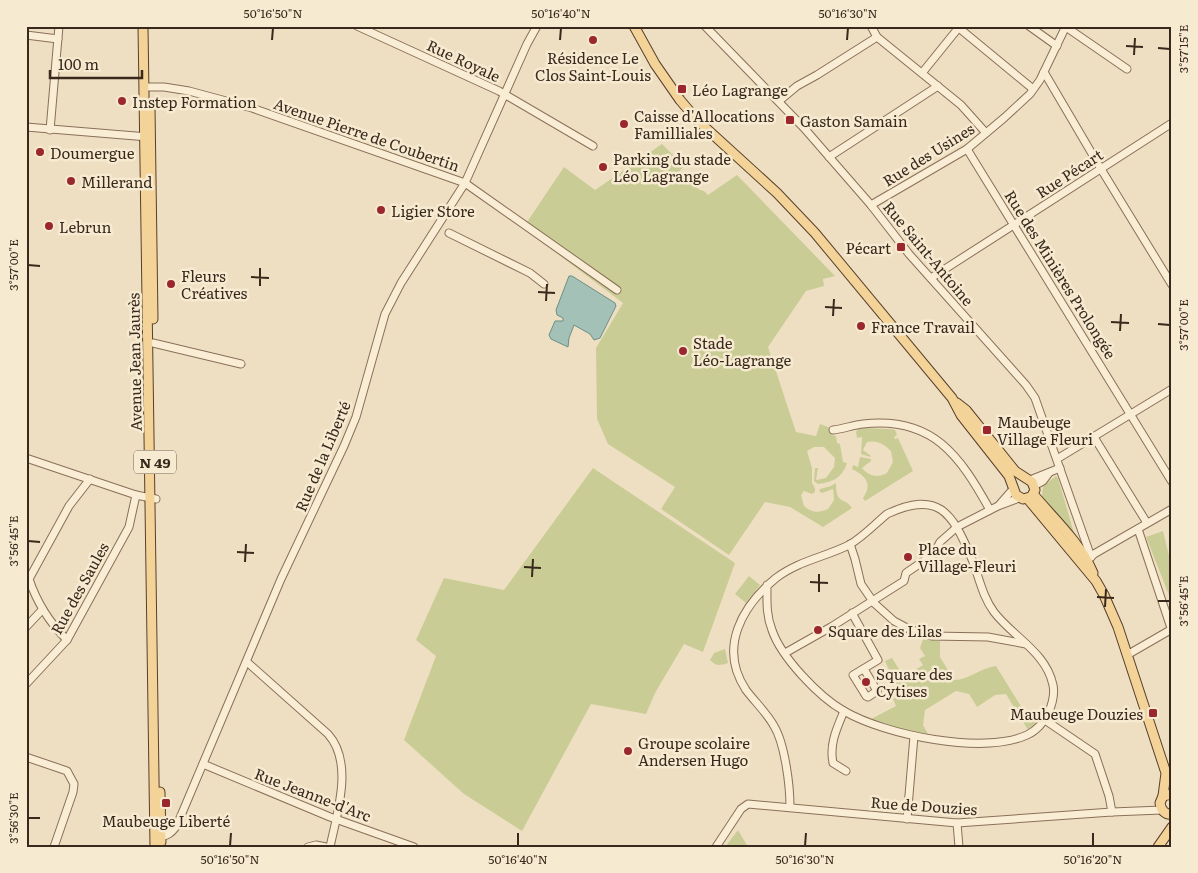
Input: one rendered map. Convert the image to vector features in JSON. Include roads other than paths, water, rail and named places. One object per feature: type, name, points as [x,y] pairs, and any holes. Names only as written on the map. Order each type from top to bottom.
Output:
[{"type":"main road","name":"Avenue Jean Jaurès","points":[[143,26],[148,137],[158,837],[161,847]]},
{"type":"main road","name":"Avenue Jean Jaurès","points":[[147,87],[149,26]]},
{"type":"main road","points":[[634,26],[655,64],[680,100],[697,120],[777,193],[815,233],[952,398],[966,410],[1015,471],[1096,581],[1118,627],[1166,773],[1172,786]]},
{"type":"main road","name":"Avenue Jean Jaurès","points":[[149,289],[153,343],[153,499]]},
{"type":"main road","points":[[952,398],[961,415],[1009,476],[1016,495],[1028,489]]},
{"type":"main road","points":[[1014,488],[1018,480],[1028,489],[1089,559],[1096,581]]},
{"type":"main road","points":[[1158,847],[1170,833],[1166,812],[1160,807],[1165,796],[1166,773]]},
{"type":"main road","name":"Avenue Jean Jaurès","points":[[155,847],[158,837]]},
{"type":"street","points":[[50,130],[60,26]]},
{"type":"street","name":"Rue Royale","points":[[357,26],[504,94],[593,146]]},
{"type":"street","name":"Rue de la Liberté","points":[[158,837],[167,836],[177,825],[281,579],[354,424],[385,314],[401,283],[465,183],[504,94],[538,26]]},
{"type":"street","points":[[708,29],[718,26]]},
{"type":"street","points":[[871,26],[877,37],[961,105],[986,133]]},
{"type":"street","points":[[1029,26],[1057,46]]},
{"type":"street","points":[[1066,26],[1127,70]]},
{"type":"street","name":"Rue des Usines","points":[[871,205],[967,149],[986,133],[1033,89],[1044,72],[1066,26]]},
{"type":"street","points":[[922,73],[959,27],[1033,89]]},
{"type":"street","name":"Rue Saint-Antoine","points":[[708,29],[779,101],[830,157],[909,254],[1026,385],[1035,398],[1089,559]]},
{"type":"street","points":[[26,35],[58,39]]},
{"type":"street","points":[[779,101],[797,86],[817,76],[877,37]]},
{"type":"street","points":[[1044,72],[1172,284]]},
{"type":"street","points":[[830,157],[938,86]]},
{"type":"street","name":"Avenue Pierre de Coubertin","points":[[147,87],[164,87],[189,91],[252,108],[465,183],[617,290]]},
{"type":"street","name":"Rue Pécart","points":[[931,278],[1172,123]]},
{"type":"street","points":[[26,127],[148,137]]},
{"type":"street","name":"Rue des Minières Prolongée","points":[[967,149],[1172,482]]},
{"type":"street","points":[[449,233],[530,273],[544,284]]},
{"type":"street","points":[[153,343],[241,364]]},
{"type":"street","points":[[1057,459],[1172,389]]},
{"type":"street","points":[[833,430],[862,424],[903,426],[939,441],[954,453],[967,470],[990,510]]},
{"type":"street","points":[[1094,436],[1147,523]]},
{"type":"street","points":[[26,458],[153,499]]},
{"type":"street","points":[[785,653],[904,581],[906,573],[934,554],[940,542],[958,527],[1043,481],[1050,472],[1060,468]]},
{"type":"street","points":[[67,640],[42,610],[30,579],[69,506],[90,480]]},
{"type":"street","points":[[998,506],[1014,488]]},
{"type":"street","name":"Rue des Saules","points":[[26,684],[67,640],[129,527],[136,495]]},
{"type":"street","points":[[767,586],[769,621],[778,643],[800,673],[821,694],[844,711],[886,728],[914,736],[962,742],[1013,740],[1028,735],[1045,720],[1054,697],[1053,684],[1042,661],[1028,644],[1002,631],[982,591],[975,568],[958,527],[943,510],[931,505],[914,505],[903,507],[888,514],[850,544],[805,562],[779,576],[767,586],[751,604],[736,631],[733,643],[738,674],[745,689],[769,718],[779,736],[790,807]]},
{"type":"street","points":[[1089,559],[1172,509]]},
{"type":"street","points":[[1127,655],[1172,630],[1138,529]]},
{"type":"street","points":[[850,544],[861,584],[872,600],[894,621],[923,634],[939,637],[988,637],[1002,631],[1028,644]]},
{"type":"street","points":[[26,627],[42,610]]},
{"type":"street","points":[[852,613],[878,660],[864,669]]},
{"type":"street","points":[[247,662],[328,734],[337,747],[343,777],[330,847]]},
{"type":"street","points":[[844,711],[834,736],[831,754],[833,762],[846,771]]},
{"type":"street","points":[[1045,720],[1095,754],[1109,796],[1112,812]]},
{"type":"street","points":[[907,819],[914,736]]},
{"type":"street","points":[[26,757],[67,771],[74,784],[54,847]]},
{"type":"street","name":"Rue Jeanne-d'Arc","points":[[203,764],[336,819],[414,847]]},
{"type":"street","name":"Rue de Douzies","points":[[1144,810],[1165,796]]},
{"type":"street","name":"Rue de Douzies","points":[[716,847],[741,809],[748,804],[957,824],[1144,810],[1166,812]]},
{"type":"street","points":[[957,824],[958,847]]},
{"type":"street","points":[[308,847],[316,845],[326,847]]},
{"type":"water","points":[[569,276],[572,276],[615,303],[616,306],[600,338],[594,340],[590,334],[574,325],[568,347],[551,339],[549,335],[555,321],[563,321],[563,318],[557,315],[556,310]]},
{"type":"place","name":"Résidence Le Clos Saint-Louis","points":[[593,40]]},
{"type":"place","name":"Léo Lagrange","points":[[682,89]]},
{"type":"place","name":"Instep Formation","points":[[122,101]]},
{"type":"place","name":"Gaston Samain","points":[[790,120]]},
{"type":"place","name":"Caisse d'Allocations Familliales","points":[[624,124]]},
{"type":"place","name":"Doumergue","points":[[40,152]]},
{"type":"place","name":"Parking du stade Léo Lagrange","points":[[603,167]]},
{"type":"place","name":"Millerand","points":[[71,181]]},
{"type":"place","name":"Ligier Store","points":[[381,210]]},
{"type":"place","name":"Lebrun","points":[[49,226]]},
{"type":"place","name":"Pécart","points":[[901,247]]},
{"type":"place","name":"Fleurs Créatives","points":[[171,284]]},
{"type":"place","name":"France Travail","points":[[861,326]]},
{"type":"place","name":"Stade Léo-Lagrange","points":[[683,351]]},
{"type":"place","name":"Maubeuge Village Fleuri","points":[[987,430]]},
{"type":"place","name":"Place du Village-Fleuri","points":[[908,557]]},
{"type":"place","name":"Square des Lilas","points":[[818,630]]},
{"type":"place","name":"Square des Cytises","points":[[866,682]]},
{"type":"place","name":"Maubeuge Douzies","points":[[1153,713]]},
{"type":"place","name":"Groupe scolaire Andersen Hugo","points":[[628,751]]},
{"type":"place","name":"Maubeuge Liberté","points":[[166,803]]}]
